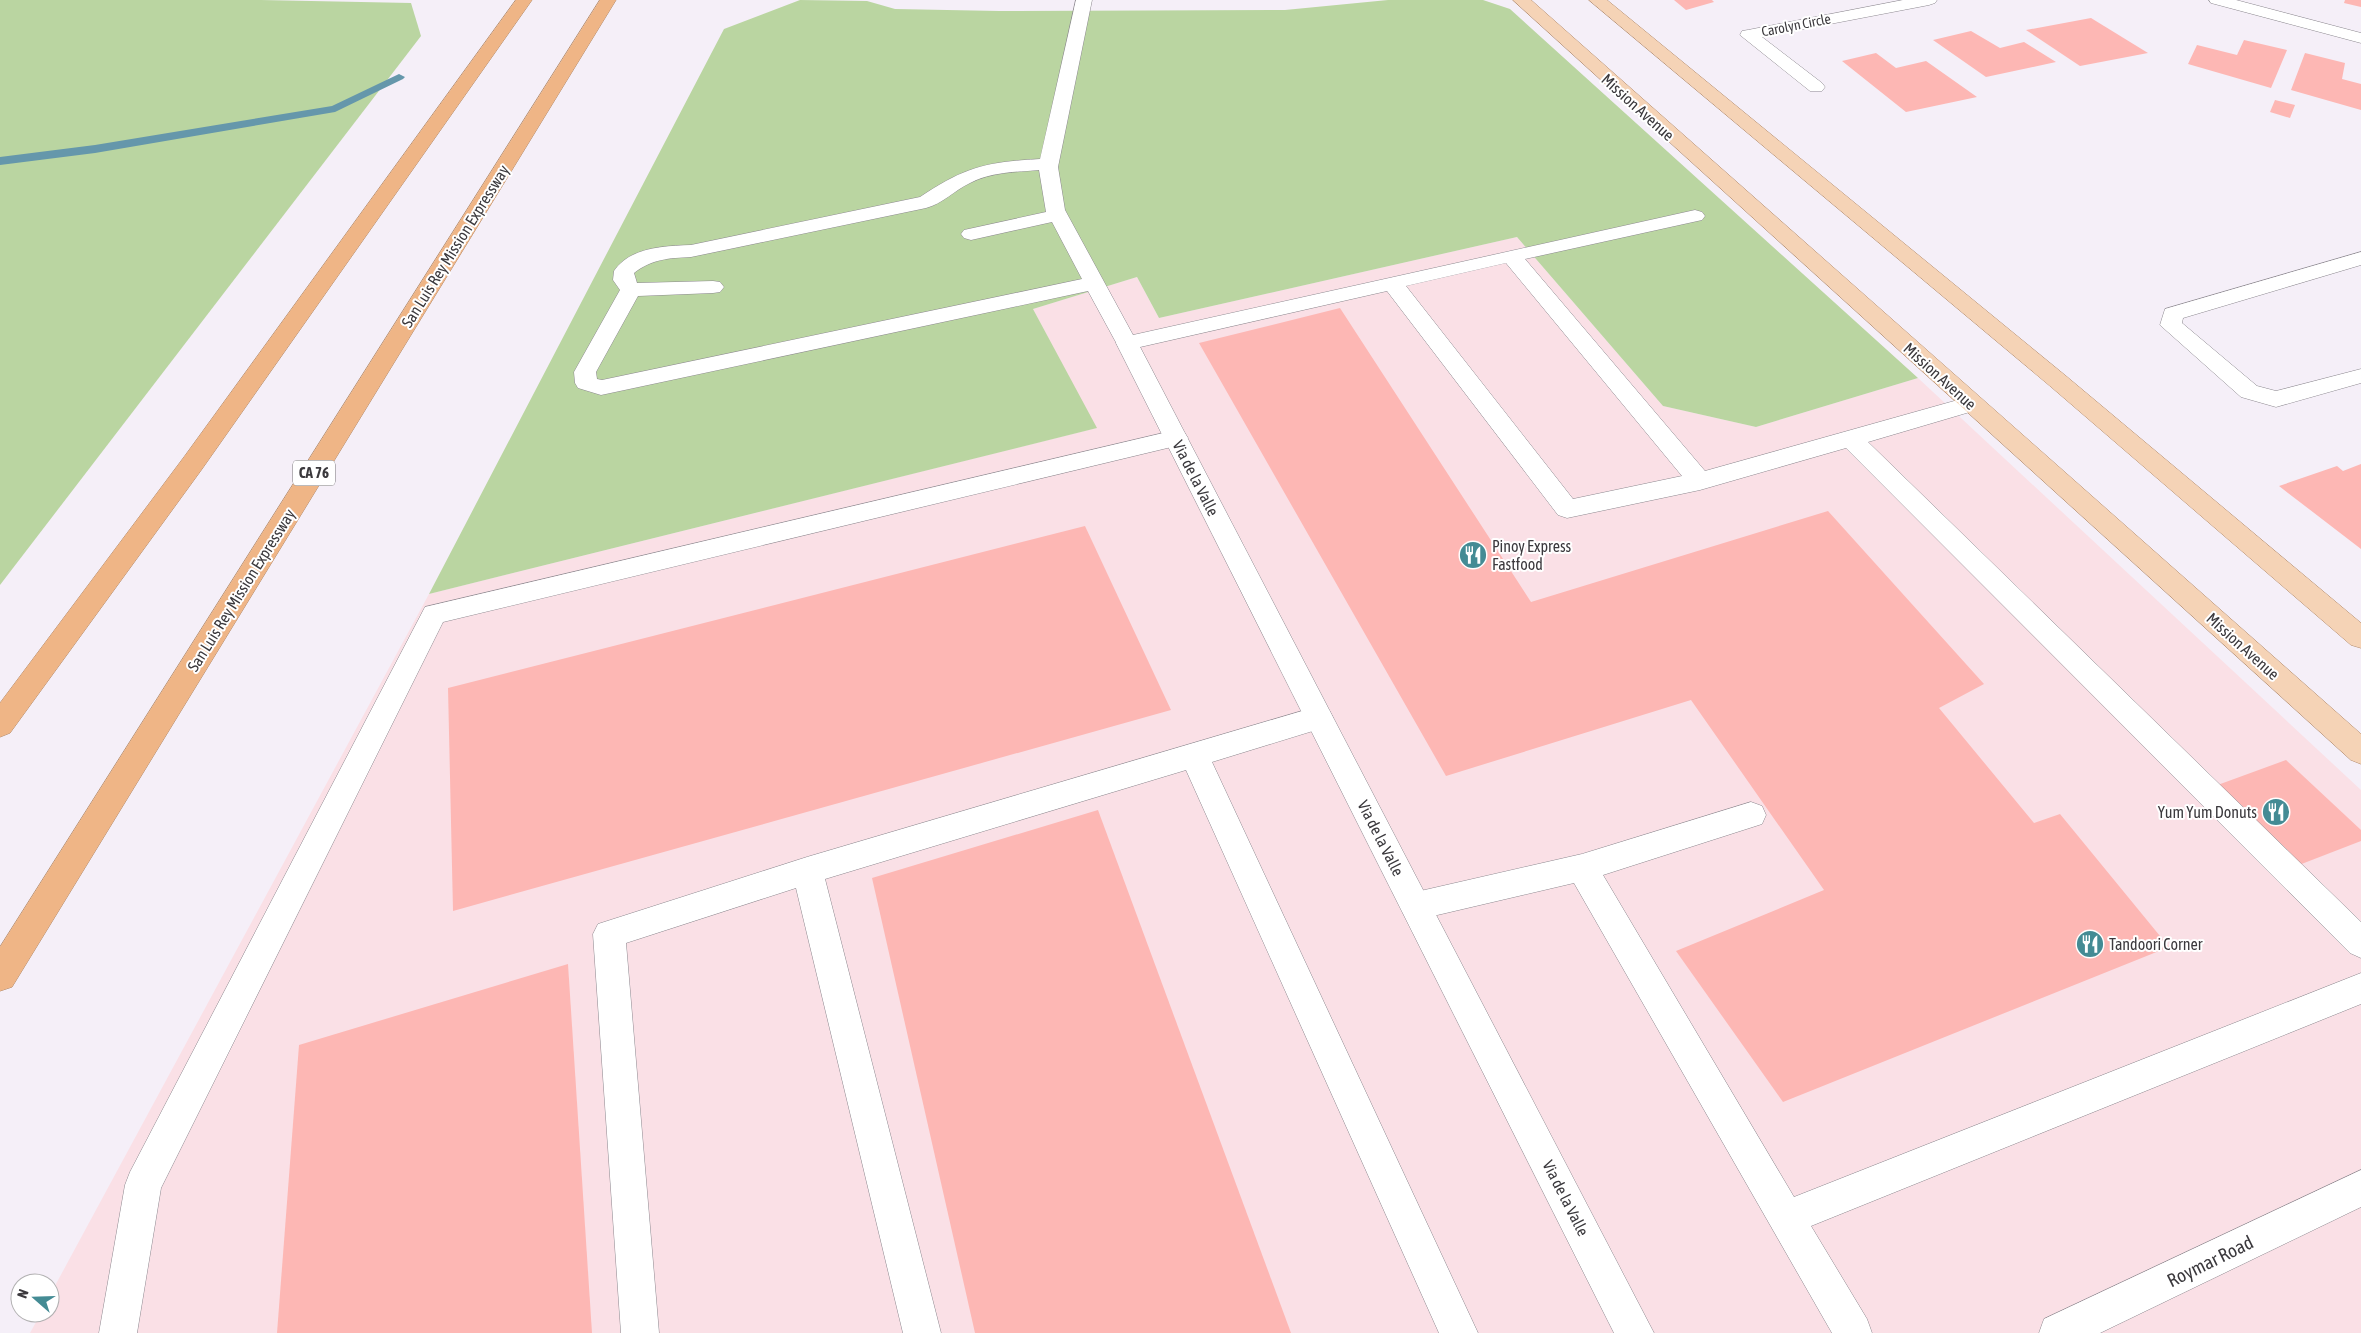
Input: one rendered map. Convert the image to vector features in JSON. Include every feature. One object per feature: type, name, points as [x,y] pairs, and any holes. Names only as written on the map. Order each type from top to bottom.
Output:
[{"type":"highway","points":[[0,725],[193,463],[524,0]]},
{"type":"highway","name":"San Luis Rey Mission Expressway","points":[[0,976],[608,0]]},
{"type":"main road","name":"Mission Avenue","points":[[1521,0],[2361,752]]},
{"type":"main road","points":[[1597,0],[2043,369],[2361,638]]},
{"type":"street","name":"Via de la Valle","points":[[1084,0],[1049,164],[1055,210],[1127,343],[1635,1333]]},
{"type":"street","name":"Carolyn Circle","points":[[1816,87],[1748,34],[1929,0]]},
{"type":"street","points":[[2217,0],[2361,38]]},
{"type":"street","points":[[631,290],[624,280],[624,271],[639,259],[656,254],[691,251],[926,202],[976,173],[1013,166],[1049,164]]},
{"type":"street","points":[[971,234],[1058,215]]},
{"type":"street","points":[[1127,343],[1695,216]]},
{"type":"street","points":[[1511,256],[1700,481]]},
{"type":"street","points":[[2361,258],[2173,314],[2171,325],[2249,392],[2276,399],[2361,376]]},
{"type":"street","points":[[631,290],[585,372],[586,383],[601,388],[1094,283]]},
{"type":"street","points":[[1392,283],[1566,509],[1700,481],[1972,404]]},
{"type":"street","points":[[631,290],[713,287]]},
{"type":"street","points":[[118,1333],[142,1185],[434,614],[1176,438]]},
{"type":"street","points":[[1851,439],[2361,943]]},
{"type":"street","points":[[640,1333],[609,934],[807,872],[1319,718]]},
{"type":"street","points":[[1194,755],[1459,1333]]},
{"type":"street","points":[[1416,906],[1582,868],[1751,815]]},
{"type":"street","points":[[1582,868],[1853,1333]]},
{"type":"street","points":[[807,872],[922,1333]]},
{"type":"street","points":[[1786,1218],[2361,988]]},
{"type":"street","name":"Roymar Road","points":[[2058,1333],[2361,1188]]},
{"type":"shaded area","points":[[1517,237],[1663,406],[1756,427],[1918,378],[2361,790],[2361,1333],[30,1333],[36,1323],[60,1323],[60,1277],[429,594],[1096,428],[1033,309],[1137,277],[1159,318]]},
{"type":"green space","points":[[0,0],[261,0],[411,3],[421,36],[0,585]]},
{"type":"green space","points":[[800,0],[867,1],[895,9],[999,11],[1285,10],[1388,0],[1483,0],[1510,9],[1918,378],[1756,427],[1663,406],[1517,237],[1159,318],[1137,277],[1033,309],[1097,428],[429,594],[724,29]]},
{"type":"building","points":[[1674,0],[1712,0],[1714,2],[1686,10]]},
{"type":"building","points":[[2345,0],[2361,0],[2361,7],[2344,3]]},
{"type":"building","points":[[2091,18],[2148,53],[2080,66],[2026,30]]},
{"type":"building","points":[[1971,31],[2000,48],[2024,42],[2056,62],[1986,77],[1933,40]]},
{"type":"building","points":[[2244,40],[2287,50],[2271,88],[2188,64],[2197,45],[2237,55]]},
{"type":"building","points":[[1876,53],[1896,68],[1926,61],[1977,97],[1906,112],[1842,61]]},
{"type":"building","points":[[2305,53],[2345,63],[2342,79],[2361,84],[2361,110],[2291,90]]},
{"type":"building","points":[[2275,100],[2295,105],[2290,118],[2270,112]]},
{"type":"building","points":[[1340,308],[1531,602],[1828,511],[1984,684],[1939,708],[2034,823],[2060,814],[2169,947],[1783,1102],[1676,951],[1824,890],[1691,700],[1446,776],[1199,343]]},
{"type":"building","points":[[2361,464],[2361,549],[2279,486],[2337,466],[2343,471]]},
{"type":"building","points":[[1085,526],[1171,710],[453,911],[448,688]]},
{"type":"building","name":"Yum Yum Donuts","points":[[2286,760],[2361,830],[2361,841],[2273,875],[2193,794]]},
{"type":"building","points":[[1098,810],[1291,1333],[975,1333],[872,878]]},
{"type":"building","points":[[568,964],[592,1333],[277,1333],[299,1045]]},
{"type":"waterway","points":[[0,161],[95,149],[335,109],[399,77]]},
{"type":"place","name":"Pinoy Express Fastfood","points":[[1473,555]]},
{"type":"place","name":"Yum Yum Donuts","points":[[2276,812]]},
{"type":"place","name":"Tandoori Corner","points":[[2090,944]]}]
